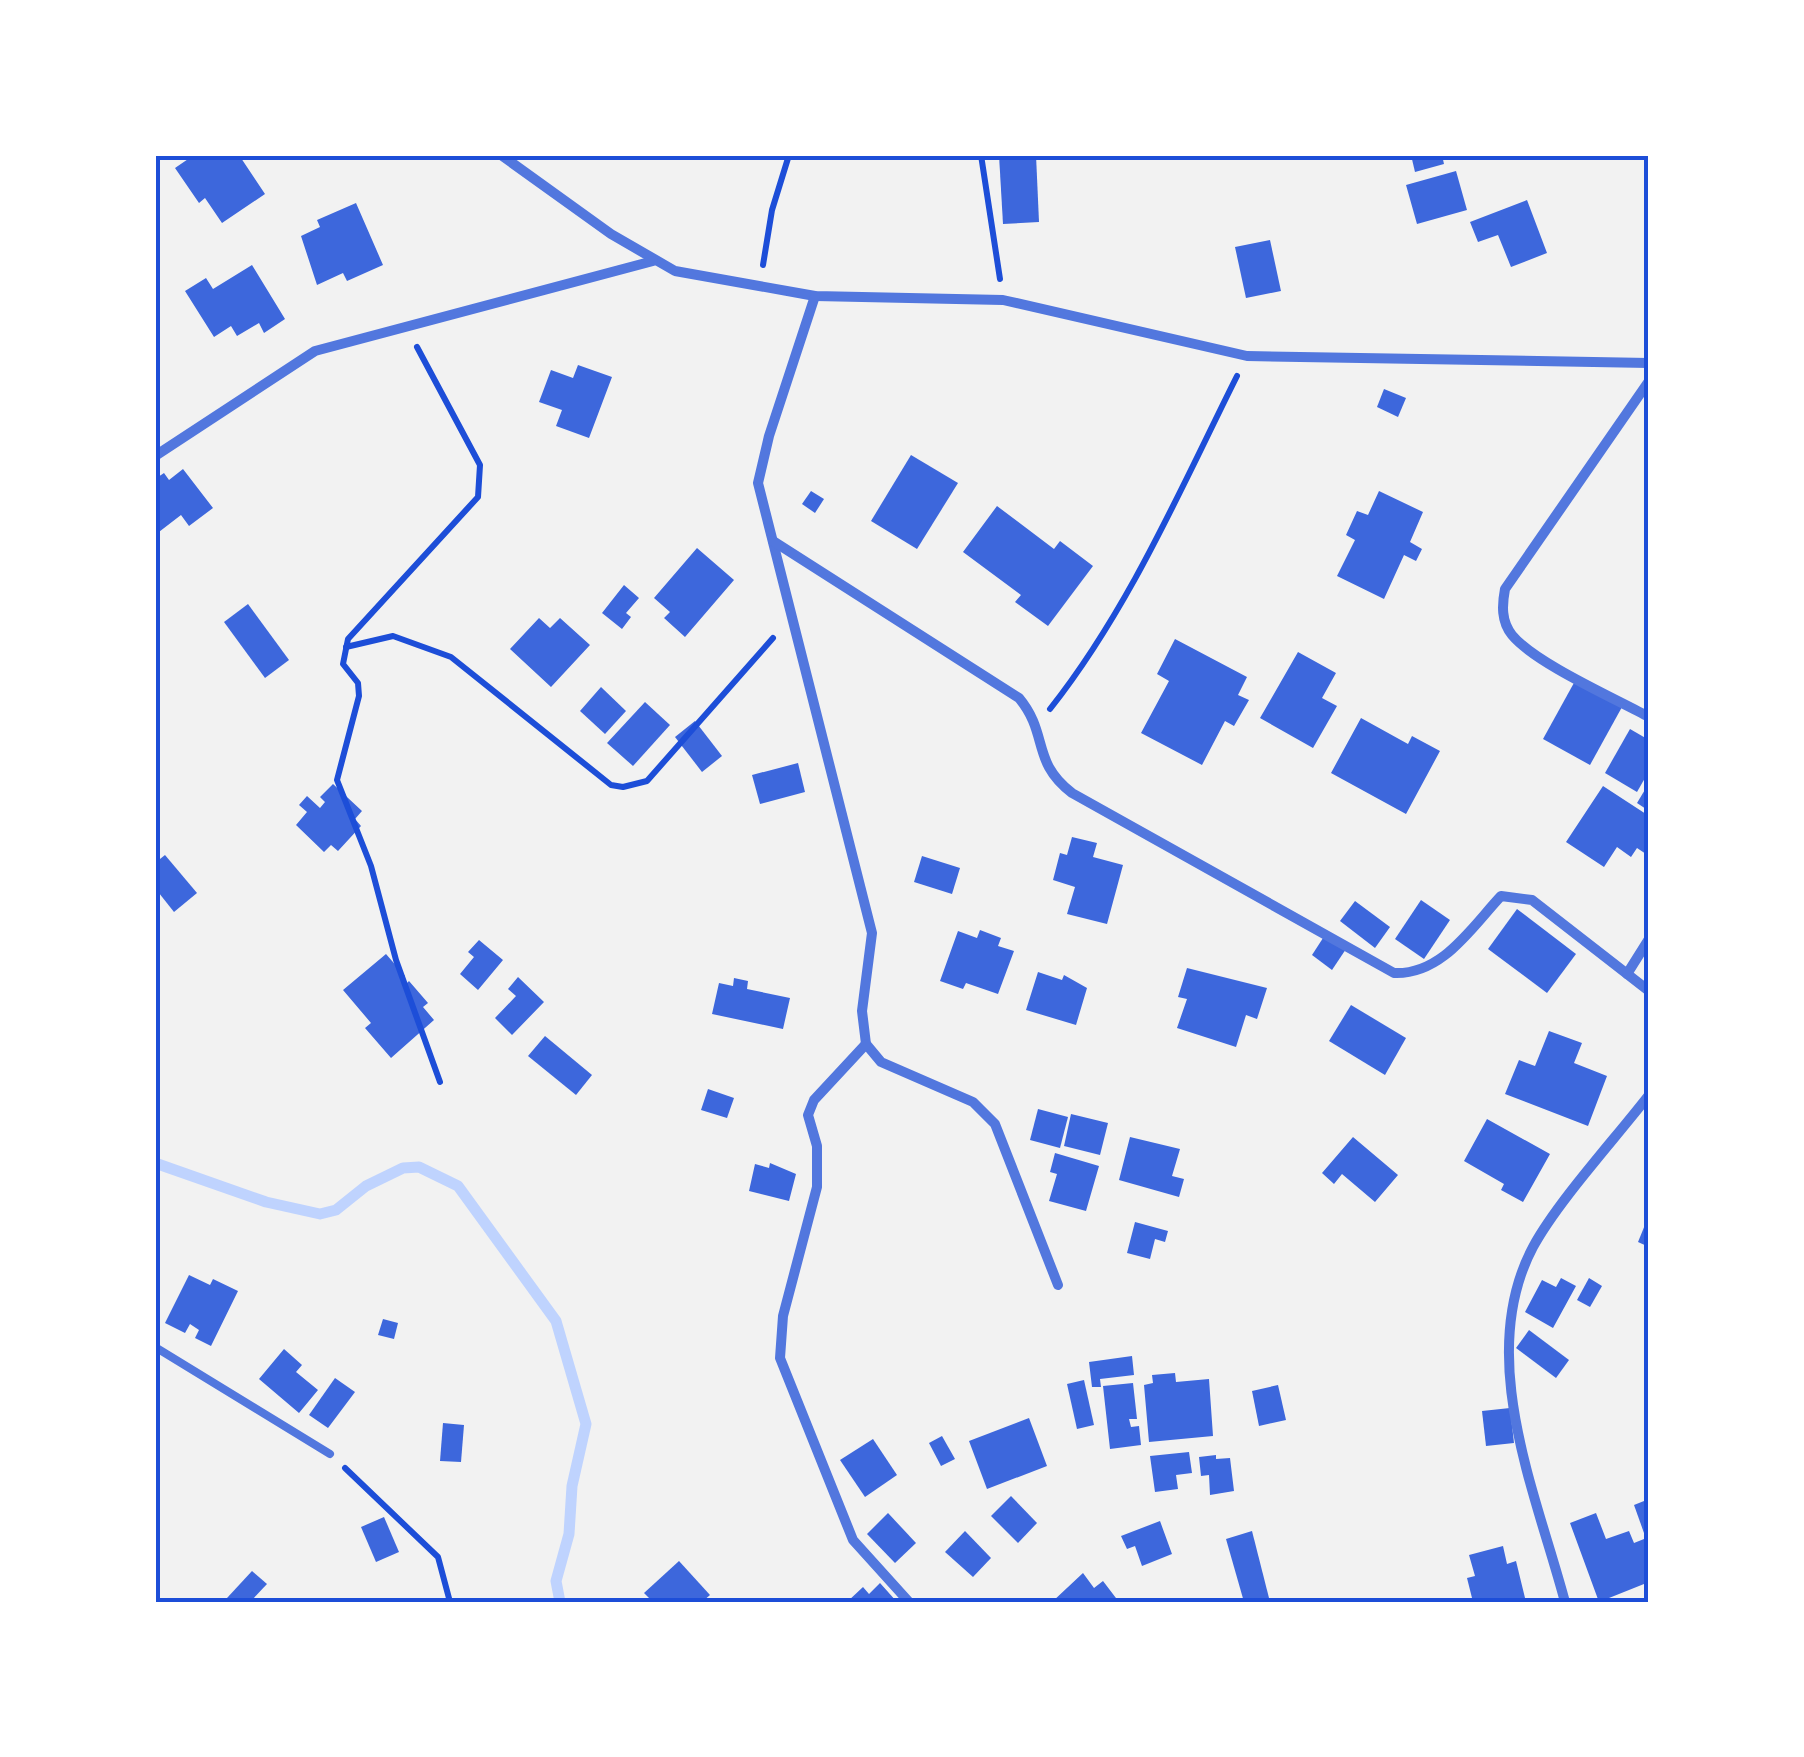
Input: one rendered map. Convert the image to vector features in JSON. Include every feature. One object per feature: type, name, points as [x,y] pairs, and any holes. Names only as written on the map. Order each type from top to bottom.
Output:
[{"type":"street","points":[[501,155],[675,271],[816,296],[1003,300],[1246,356],[1649,363]]},
{"type":"street","points":[[155,456],[315,351],[654,260]]},
{"type":"street","points":[[816,296],[762,459],[758,484],[872,933],[862,1010],[866,1044],[881,1062],[972,1102],[996,1124],[1058,1285]]},
{"type":"street","points":[[1649,381],[1505,589],[1502,604],[1511,634],[1529,650],[1649,717]]},
{"type":"street","points":[[772,540],[1019,698],[1037,726],[1045,768],[1072,792],[1394,973],[1425,970],[1438,962],[1501,896],[1512,895],[1532,900],[1649,992]]},
{"type":"street","points":[[1627,974],[1649,940]]},
{"type":"street","points":[[866,1044],[814,1100],[808,1115],[817,1146],[818,1187],[783,1316],[780,1358],[852,1540],[909,1602]]},
{"type":"street","points":[[1565,1602],[1513,1404],[1510,1323],[1518,1282],[1534,1245],[1649,1096]]},
{"type":"lane","points":[[155,1347],[330,1454]]},
{"type":"path","points":[[760,286],[772,210],[789,155]]},
{"type":"path","points":[[981,155],[1003,300]]},
{"type":"path","points":[[405,324],[480,465],[481,486],[478,497],[378,604],[344,648],[343,664],[358,682],[359,696],[337,780],[371,866],[396,960],[440,1082]]},
{"type":"path","points":[[1037,726],[1090,659],[1120,608],[1246,356]]},
{"type":"path","points":[[344,648],[393,636],[451,658],[611,785],[623,787],[647,780],[792,616]]},
{"type":"path","points":[[330,1454],[438,1558],[450,1602]]},
{"type":"building","points":[[194,155],[239,155],[265,194],[222,223],[205,198],[199,203],[175,168]]},
{"type":"building","points":[[999,155],[1036,155],[1039,222],[1003,224]]},
{"type":"building","points":[[1411,155],[1442,155],[1444,164],[1415,172]]},
{"type":"building","points":[[1456,171],[1467,210],[1417,224],[1406,185]]},
{"type":"building","points":[[1527,200],[1547,253],[1511,267],[1498,235],[1478,242],[1470,222]]},
{"type":"building","points":[[356,203],[383,265],[347,281],[343,273],[317,285],[301,236],[320,227],[317,220]]},
{"type":"building","points":[[1270,240],[1281,291],[1246,298],[1235,247]]},
{"type":"building","points":[[252,265],[285,319],[264,333],[259,323],[237,336],[231,326],[214,337],[185,291],[206,278],[213,289]]},
{"type":"building","points":[[578,365],[612,377],[589,438],[556,426],[562,410],[539,402],[551,370],[573,378]]},
{"type":"building","points":[[1384,389],[1406,398],[1398,417],[1377,407]]},
{"type":"building","points":[[911,455],[958,483],[917,549],[871,521]]},
{"type":"building","points":[[183,469],[213,508],[189,526],[181,515],[155,535],[155,479],[164,473],[169,480]]},
{"type":"building","points":[[811,491],[824,499],[815,513],[802,504]]},
{"type":"building","points":[[1379,491],[1423,512],[1410,542],[1422,549],[1416,561],[1404,555],[1384,599],[1337,576],[1355,540],[1346,535],[1357,511],[1368,515]]},
{"type":"building","points":[[997,506],[1054,549],[1060,541],[1093,566],[1048,626],[1015,602],[1021,595],[963,552]]},
{"type":"building","points":[[697,548],[734,580],[685,637],[664,618],[670,612],[654,598]]},
{"type":"building","points":[[624,585],[639,598],[626,613],[631,617],[622,629],[602,613]]},
{"type":"building","points":[[248,604],[289,660],[265,678],[224,622]]},
{"type":"building","points":[[539,618],[550,628],[560,618],[590,645],[551,687],[510,649]]},
{"type":"building","points":[[1175,639],[1247,677],[1238,695],[1249,700],[1234,726],[1225,721],[1202,765],[1141,733],[1169,681],[1157,674]]},
{"type":"building","points":[[1298,652],[1336,673],[1322,698],[1337,706],[1313,748],[1260,718]]},
{"type":"building","points":[[1575,681],[1622,707],[1590,765],[1543,739]]},
{"type":"building","points":[[601,687],[626,711],[605,734],[580,711]]},
{"type":"building","points":[[645,702],[670,725],[633,766],[607,743]]},
{"type":"building","points":[[1361,718],[1408,744],[1412,736],[1440,751],[1406,814],[1331,773]]},
{"type":"building","points":[[695,721],[722,756],[702,772],[675,737]]},
{"type":"building","points":[[1630,729],[1649,740],[1649,771],[1637,792],[1605,773]]},
{"type":"building","points":[[798,763],[805,792],[760,804],[752,775]]},
{"type":"building","points":[[1649,783],[1649,811],[1637,803]]},
{"type":"building","points":[[333,784],[362,811],[355,819],[361,826],[338,851],[331,845],[324,852],[296,825],[307,812],[299,805],[307,796],[320,808],[325,802],[320,797]]},
{"type":"building","points":[[1603,786],[1649,816],[1649,856],[1637,848],[1631,857],[1617,847],[1604,867],[1566,842]]},
{"type":"building","points":[[1072,837],[1097,843],[1093,857],[1123,865],[1107,924],[1067,914],[1075,887],[1053,880],[1060,853],[1067,855]]},
{"type":"building","points":[[165,855],[197,893],[174,912],[155,888],[155,863]]},
{"type":"building","points":[[922,856],[960,868],[952,894],[914,882]]},
{"type":"building","points":[[1421,900],[1450,920],[1424,959],[1395,939]]},
{"type":"building","points":[[1355,901],[1390,927],[1375,948],[1340,921]]},
{"type":"building","points":[[1517,909],[1576,954],[1547,993],[1488,949]]},
{"type":"building","points":[[980,930],[1001,938],[998,946],[1014,951],[998,994],[966,983],[963,989],[940,981],[958,931],[977,938]]},
{"type":"building","points":[[1325,935],[1346,949],[1332,970],[1312,955]]},
{"type":"building","points":[[479,940],[503,960],[478,990],[460,974],[474,957],[468,952]]},
{"type":"building","points":[[386,954],[405,976],[405,985],[409,981],[428,1003],[423,1007],[434,1020],[391,1058],[365,1028],[371,1023],[343,990]]},
{"type":"building","points":[[1187,968],[1267,988],[1257,1019],[1246,1015],[1236,1047],[1177,1028],[1187,999],[1178,997]]},
{"type":"building","points":[[1038,972],[1062,980],[1064,975],[1087,988],[1076,1025],[1026,1010]]},
{"type":"building","points":[[518,977],[544,1002],[512,1035],[495,1018],[516,996],[508,989]]},
{"type":"building","points":[[734,978],[748,981],[747,989],[790,998],[783,1029],[712,1014],[719,983],[733,986]]},
{"type":"building","points":[[1351,1005],[1406,1038],[1385,1075],[1329,1041]]},
{"type":"building","points":[[1549,1031],[1582,1043],[1574,1063],[1607,1076],[1588,1126],[1505,1094],[1519,1060],[1535,1066]]},
{"type":"building","points":[[545,1036],[592,1075],[576,1095],[528,1056]]},
{"type":"building","points":[[708,1089],[734,1098],[727,1118],[701,1110]]},
{"type":"building","points":[[1038,1109],[1068,1117],[1060,1148],[1030,1140]]},
{"type":"building","points":[[1071,1114],[1108,1123],[1100,1155],[1064,1146]]},
{"type":"building","points":[[1487,1119],[1550,1154],[1523,1202],[1501,1190],[1504,1184],[1464,1161]]},
{"type":"building","points":[[1130,1137],[1180,1149],[1172,1176],[1184,1179],[1179,1197],[1119,1180]]},
{"type":"building","points":[[1353,1137],[1398,1175],[1375,1202],[1342,1174],[1334,1184],[1322,1173]]},
{"type":"building","points":[[1055,1153],[1099,1166],[1086,1211],[1049,1201],[1057,1174],[1050,1172]]},
{"type":"building","points":[[770,1163],[796,1174],[789,1201],[749,1191],[755,1164],[769,1168]]},
{"type":"building","points":[[1649,1215],[1649,1247],[1638,1242]]},
{"type":"building","points":[[1135,1222],[1168,1231],[1165,1242],[1155,1239],[1150,1259],[1127,1253]]},
{"type":"building","points":[[189,1275],[210,1285],[213,1279],[238,1291],[211,1346],[195,1338],[199,1330],[190,1324],[185,1333],[165,1323]]},
{"type":"building","points":[[1561,1278],[1576,1286],[1553,1328],[1525,1312],[1542,1280],[1556,1287]]},
{"type":"building","points":[[1589,1278],[1602,1286],[1590,1307],[1577,1300]]},
{"type":"building","points":[[383,1319],[398,1323],[394,1339],[378,1335]]},
{"type":"building","points":[[1529,1330],[1569,1360],[1556,1378],[1516,1348]]},
{"type":"building","points":[[284,1349],[302,1365],[296,1372],[318,1390],[299,1413],[259,1379]]},
{"type":"building","points":[[1132,1356],[1134,1375],[1100,1379],[1101,1387],[1092,1387],[1089,1362]]},
{"type":"building","points":[[1175,1373],[1176,1382],[1209,1379],[1213,1436],[1149,1442],[1144,1385],[1153,1383],[1152,1375]]},
{"type":"building","points":[[335,1378],[355,1392],[328,1428],[309,1415]]},
{"type":"building","points":[[1084,1380],[1094,1425],[1077,1429],[1067,1384]]},
{"type":"building","points":[[1133,1383],[1137,1419],[1129,1419],[1131,1427],[1139,1426],[1141,1445],[1110,1449],[1103,1386]]},
{"type":"building","points":[[1278,1385],[1286,1420],[1259,1426],[1252,1391]]},
{"type":"building","points":[[1510,1408],[1514,1443],[1486,1446],[1482,1411]]},
{"type":"building","points":[[1029,1418],[1047,1466],[987,1489],[969,1441]]},
{"type":"building","points":[[443,1423],[464,1425],[461,1462],[440,1461]]},
{"type":"building","points":[[942,1436],[955,1459],[941,1466],[929,1443]]},
{"type":"building","points":[[873,1439],[897,1475],[865,1497],[840,1460]]},
{"type":"building","points":[[1189,1452],[1192,1473],[1176,1475],[1178,1489],[1155,1492],[1150,1456]]},
{"type":"building","points":[[1216,1455],[1216,1459],[1230,1458],[1234,1491],[1210,1495],[1209,1475],[1201,1476],[1199,1457]]},
{"type":"building","points":[[1011,1496],[1037,1523],[1018,1543],[991,1516]]},
{"type":"building","points":[[1649,1499],[1649,1531],[1644,1533],[1634,1505]]},
{"type":"building","points":[[888,1513],[916,1543],[895,1563],[867,1534]]},
{"type":"building","points":[[1596,1513],[1606,1539],[1629,1531],[1634,1543],[1649,1537],[1649,1582],[1599,1602],[1570,1523]]},
{"type":"building","points":[[384,1517],[399,1552],[376,1562],[361,1527]]},
{"type":"building","points":[[1160,1521],[1172,1554],[1142,1566],[1135,1546],[1127,1549],[1121,1536]]},
{"type":"building","points":[[965,1531],[991,1558],[973,1577],[945,1552]]},
{"type":"building","points":[[1252,1531],[1269,1598],[1244,1602],[1226,1539]]},
{"type":"building","points":[[1503,1546],[1507,1564],[1516,1561],[1526,1602],[1473,1602],[1467,1578],[1475,1576],[1469,1555]]},
{"type":"building","points":[[679,1561],[710,1595],[702,1602],[653,1602],[644,1593]]},
{"type":"building","points":[[252,1571],[267,1584],[250,1602],[231,1602],[227,1598]]},
{"type":"building","points":[[1083,1573],[1094,1588],[1103,1581],[1119,1602],[1052,1602]]},
{"type":"building","points":[[880,1583],[897,1602],[847,1602],[863,1587],[869,1594]]},
{"type":"waterway","points":[[155,1163],[266,1202],[320,1214],[336,1210],[366,1186],[403,1168],[419,1167],[458,1186],[556,1321],[586,1424],[572,1486],[569,1534],[556,1581],[560,1602]]}]
